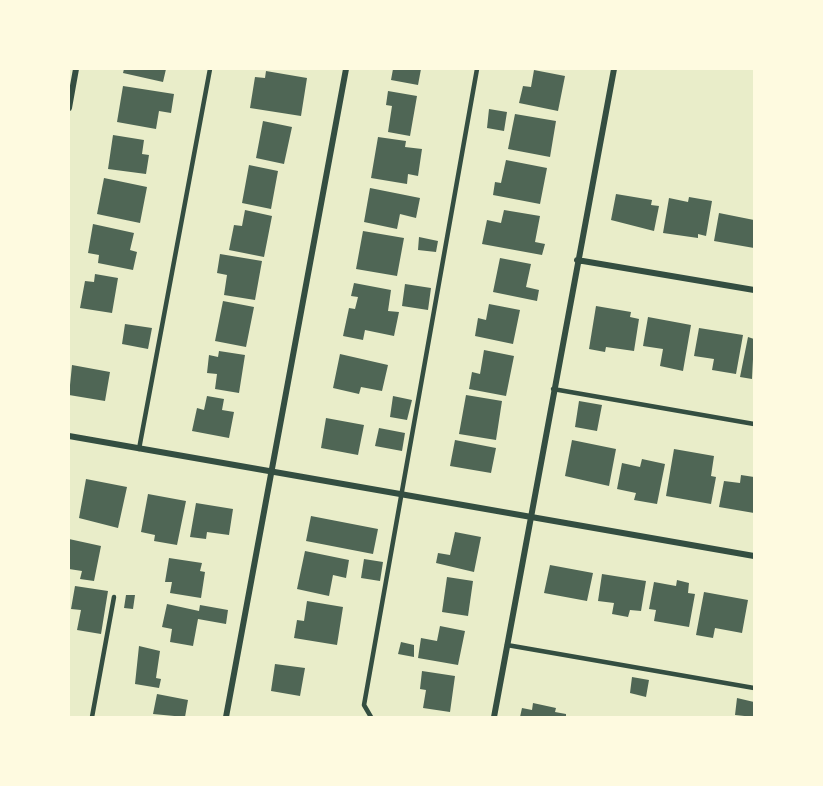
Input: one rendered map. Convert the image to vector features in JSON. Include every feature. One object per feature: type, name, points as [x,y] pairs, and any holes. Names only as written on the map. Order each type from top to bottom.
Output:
[{"type":"street","points":[[69,108],[76,69]]},
{"type":"street","points":[[226,717],[346,69]]},
{"type":"street","points":[[494,717],[614,69]]},
{"type":"street","points":[[577,260],[754,290]]},
{"type":"street","points":[[69,436],[754,556]]},
{"type":"lane","points":[[139,450],[210,69]]},
{"type":"lane","points":[[371,717],[364,705],[477,69]]},
{"type":"lane","points":[[554,389],[754,424]]},
{"type":"lane","points":[[92,717],[114,597]]},
{"type":"lane","points":[[507,645],[754,688]]},
{"type":"building","points":[[124,69],[166,69],[163,82],[123,73]]},
{"type":"building","points":[[393,69],[421,69],[418,85],[391,80]]},
{"type":"building","points":[[534,70],[565,76],[558,111],[519,103],[523,86],[531,87]]},
{"type":"building","points":[[266,71],[307,78],[301,116],[250,108],[255,77],[265,78]]},
{"type":"building","points":[[123,86],[174,94],[171,113],[159,111],[156,129],[117,122]]},
{"type":"building","points":[[388,91],[417,96],[410,136],[388,132],[392,106],[386,105]]},
{"type":"building","points":[[489,109],[507,112],[504,131],[487,128]]},
{"type":"building","points":[[515,114],[556,121],[550,157],[508,149]]},
{"type":"building","points":[[263,121],[292,127],[284,164],[256,158]]},
{"type":"building","points":[[113,135],[144,140],[142,154],[149,155],[146,174],[108,169]]},
{"type":"building","points":[[378,137],[406,141],[405,147],[422,149],[418,176],[408,174],[407,184],[371,178]]},
{"type":"building","points":[[506,160],[547,168],[540,204],[493,195],[495,182],[501,183]]},
{"type":"building","points":[[249,165],[278,171],[271,209],[242,203]]},
{"type":"building","points":[[104,178],[147,187],[140,223],[97,214]]},
{"type":"building","points":[[370,188],[420,198],[416,218],[400,214],[397,229],[364,222]]},
{"type":"building","points":[[616,194],[652,200],[651,205],[659,206],[654,231],[611,220]]},
{"type":"building","points":[[689,197],[712,201],[706,236],[698,234],[698,238],[663,233],[669,198],[688,202]]},
{"type":"building","points":[[245,210],[272,216],[264,257],[229,250],[234,225],[242,226]]},
{"type":"building","points":[[504,210],[540,216],[535,242],[545,244],[542,255],[482,244],[487,220],[501,223]]},
{"type":"building","points":[[719,213],[754,220],[754,248],[714,241]]},
{"type":"building","points":[[93,224],[134,233],[130,250],[137,252],[133,270],[98,263],[99,255],[88,253]]},
{"type":"building","points":[[363,231],[404,238],[397,276],[356,269]]},
{"type":"building","points":[[419,237],[438,241],[436,252],[418,250]]},
{"type":"building","points":[[220,254],[262,261],[255,300],[224,295],[227,275],[217,273]]},
{"type":"building","points":[[500,258],[531,264],[526,287],[539,290],[537,301],[493,292]]},
{"type":"building","points":[[95,274],[118,278],[112,313],[80,308],[85,281],[94,282]]},
{"type":"building","points":[[354,283],[391,290],[388,311],[399,312],[394,336],[365,330],[363,340],[343,336],[349,308],[355,309],[358,297],[351,296]]},
{"type":"building","points":[[405,284],[431,288],[428,310],[402,306]]},
{"type":"building","points":[[223,301],[254,307],[246,347],[215,341]]},
{"type":"building","points":[[489,304],[520,310],[513,344],[475,336],[478,318],[486,320]]},
{"type":"building","points":[[596,306],[631,312],[630,317],[639,319],[634,351],[606,347],[605,352],[589,349]]},
{"type":"building","points":[[648,317],[691,325],[683,371],[660,366],[663,349],[643,346]]},
{"type":"building","points":[[125,324],[152,328],[148,349],[122,344]]},
{"type":"building","points":[[699,328],[743,335],[736,374],[712,370],[714,359],[694,356]]},
{"type":"building","points":[[748,337],[754,339],[752,379],[740,377]]},
{"type":"building","points":[[484,350],[514,356],[506,396],[469,389],[472,372],[480,374]]},
{"type":"building","points":[[219,351],[245,355],[239,393],[215,389],[217,374],[207,373],[209,355],[218,357]]},
{"type":"building","points":[[340,354],[388,365],[382,391],[361,387],[359,394],[333,388]]},
{"type":"building","points":[[72,365],[110,372],[105,401],[69,395]]},
{"type":"building","points":[[466,395],[502,401],[496,440],[459,434]]},
{"type":"building","points":[[207,396],[224,399],[222,410],[234,412],[229,438],[192,431],[197,408],[204,410]]},
{"type":"building","points":[[393,396],[412,400],[407,420],[390,417]]},
{"type":"building","points":[[579,401],[602,405],[597,431],[575,427]]},
{"type":"building","points":[[326,418],[364,425],[358,455],[321,448]]},
{"type":"building","points":[[379,428],[405,433],[402,451],[375,446]]},
{"type":"building","points":[[455,440],[496,448],[491,473],[450,466]]},
{"type":"building","points":[[572,440],[616,449],[609,486],[565,476]]},
{"type":"building","points":[[674,449],[714,456],[711,476],[716,477],[711,504],[666,496]]},
{"type":"building","points":[[642,459],[665,464],[657,504],[634,500],[636,493],[617,489],[622,463],[640,467]]},
{"type":"building","points":[[741,475],[754,477],[754,513],[719,507],[724,481],[740,483]]},
{"type":"building","points":[[86,479],[127,487],[118,528],[79,518]]},
{"type":"building","points":[[148,494],[186,501],[177,545],[154,541],[155,535],[141,532]]},
{"type":"building","points":[[196,503],[233,509],[229,535],[207,532],[206,539],[190,537]]},
{"type":"building","points":[[311,516],[378,529],[373,554],[306,541]]},
{"type":"building","points":[[455,532],[481,537],[474,572],[436,563],[438,553],[450,555]]},
{"type":"building","points":[[69,539],[101,546],[94,581],[80,579],[82,571],[69,569]]},
{"type":"building","points":[[305,551],[349,560],[346,578],[333,575],[329,596],[297,589]]},
{"type":"building","points":[[169,558],[202,563],[200,571],[205,572],[201,598],[170,593],[172,582],[165,582]]},
{"type":"building","points":[[364,559],[383,562],[380,581],[361,578]]},
{"type":"building","points":[[550,565],[593,573],[587,601],[544,593]]},
{"type":"building","points":[[602,574],[646,581],[641,611],[630,610],[628,617],[612,614],[614,603],[598,601]]},
{"type":"building","points":[[447,577],[473,581],[468,616],[442,612]]},
{"type":"building","points":[[677,580],[689,583],[688,593],[695,594],[689,627],[654,621],[656,610],[649,609],[654,582],[676,586]]},
{"type":"building","points":[[75,586],[108,591],[101,634],[77,630],[81,610],[71,609]]},
{"type":"building","points":[[704,592],[748,600],[742,633],[715,628],[713,638],[696,635]]},
{"type":"building","points":[[126,595],[135,595],[133,609],[124,608]]},
{"type":"building","points":[[307,601],[343,607],[337,645],[294,638],[297,620],[304,621]]},
{"type":"building","points":[[167,604],[199,611],[200,605],[228,610],[226,624],[198,619],[193,646],[170,642],[172,629],[162,627]]},
{"type":"building","points":[[440,626],[465,631],[458,665],[418,658],[421,638],[437,641]]},
{"type":"building","points":[[401,642],[414,645],[414,657],[398,654]]},
{"type":"building","points":[[139,646],[160,651],[156,678],[161,679],[159,688],[135,684]]},
{"type":"building","points":[[275,664],[305,668],[300,696],[271,691]]},
{"type":"building","points":[[422,671],[455,676],[450,712],[423,708],[426,690],[420,689]]},
{"type":"building","points":[[632,677],[649,680],[646,697],[630,693]]},
{"type":"building","points":[[157,694],[188,700],[185,717],[153,714]]},
{"type":"building","points":[[737,698],[754,702],[754,717],[735,715]]},
{"type":"building","points":[[533,703],[556,708],[555,712],[566,714],[566,717],[520,717],[522,708],[532,710]]}]
